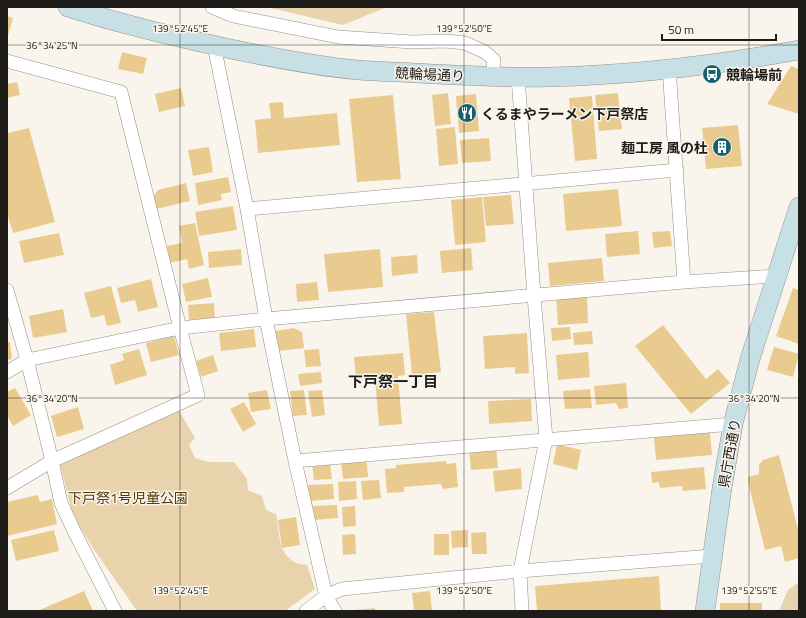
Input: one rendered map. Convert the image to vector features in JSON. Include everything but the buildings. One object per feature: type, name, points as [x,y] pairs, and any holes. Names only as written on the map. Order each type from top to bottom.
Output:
[{"type":"street","name":"競輪場通り","points":[[68,7],[126,25],[214,45],[293,61],[357,70],[492,77],[577,76],[670,68],[758,57],[799,50]]},
{"type":"street","points":[[212,7],[233,16],[338,37],[412,42],[446,41],[465,43],[485,52],[494,60],[492,77]]},
{"type":"street","points":[[214,45],[247,209],[266,319],[294,461],[326,596],[335,611]]},
{"type":"street","points":[[7,61],[121,92],[198,395],[52,461],[7,488]]},
{"type":"street","points":[[670,68],[684,282]]},
{"type":"street","points":[[518,77],[546,439],[520,571],[522,611]]},
{"type":"street","points":[[247,209],[677,170]]},
{"type":"street","name":"県庁西通り","points":[[705,611],[722,488],[733,424],[750,359],[799,207]]},
{"type":"street","points":[[7,372],[27,360],[180,328],[684,282],[777,276]]},
{"type":"street","points":[[7,290],[27,360],[61,504],[115,611]]},
{"type":"street","points":[[294,461],[733,424]]},
{"type":"street","points":[[306,611],[326,596],[342,589],[520,571],[712,556]]},
{"type":"green space","points":[[266,7],[387,7],[343,25]]},
{"type":"green space","name":"下戸祭1号児童公園","points":[[178,409],[195,438],[189,445],[195,458],[209,462],[234,462],[247,479],[248,490],[262,496],[266,510],[276,514],[282,549],[285,554],[294,562],[307,565],[315,589],[285,611],[137,611],[95,551],[73,516],[60,464]]},
{"type":"green space","points":[[799,582],[799,611],[779,611],[788,590]]},
{"type":"place","name":"競輪場前","points":[[712,74]]},
{"type":"place","name":"くるまやラーメン下戸祭店","points":[[467,113]]},
{"type":"place","name":"麺工房 風の杜","points":[[722,147]]},
{"type":"district","name":"下戸祭一丁目","points":[[393,381]]}]
